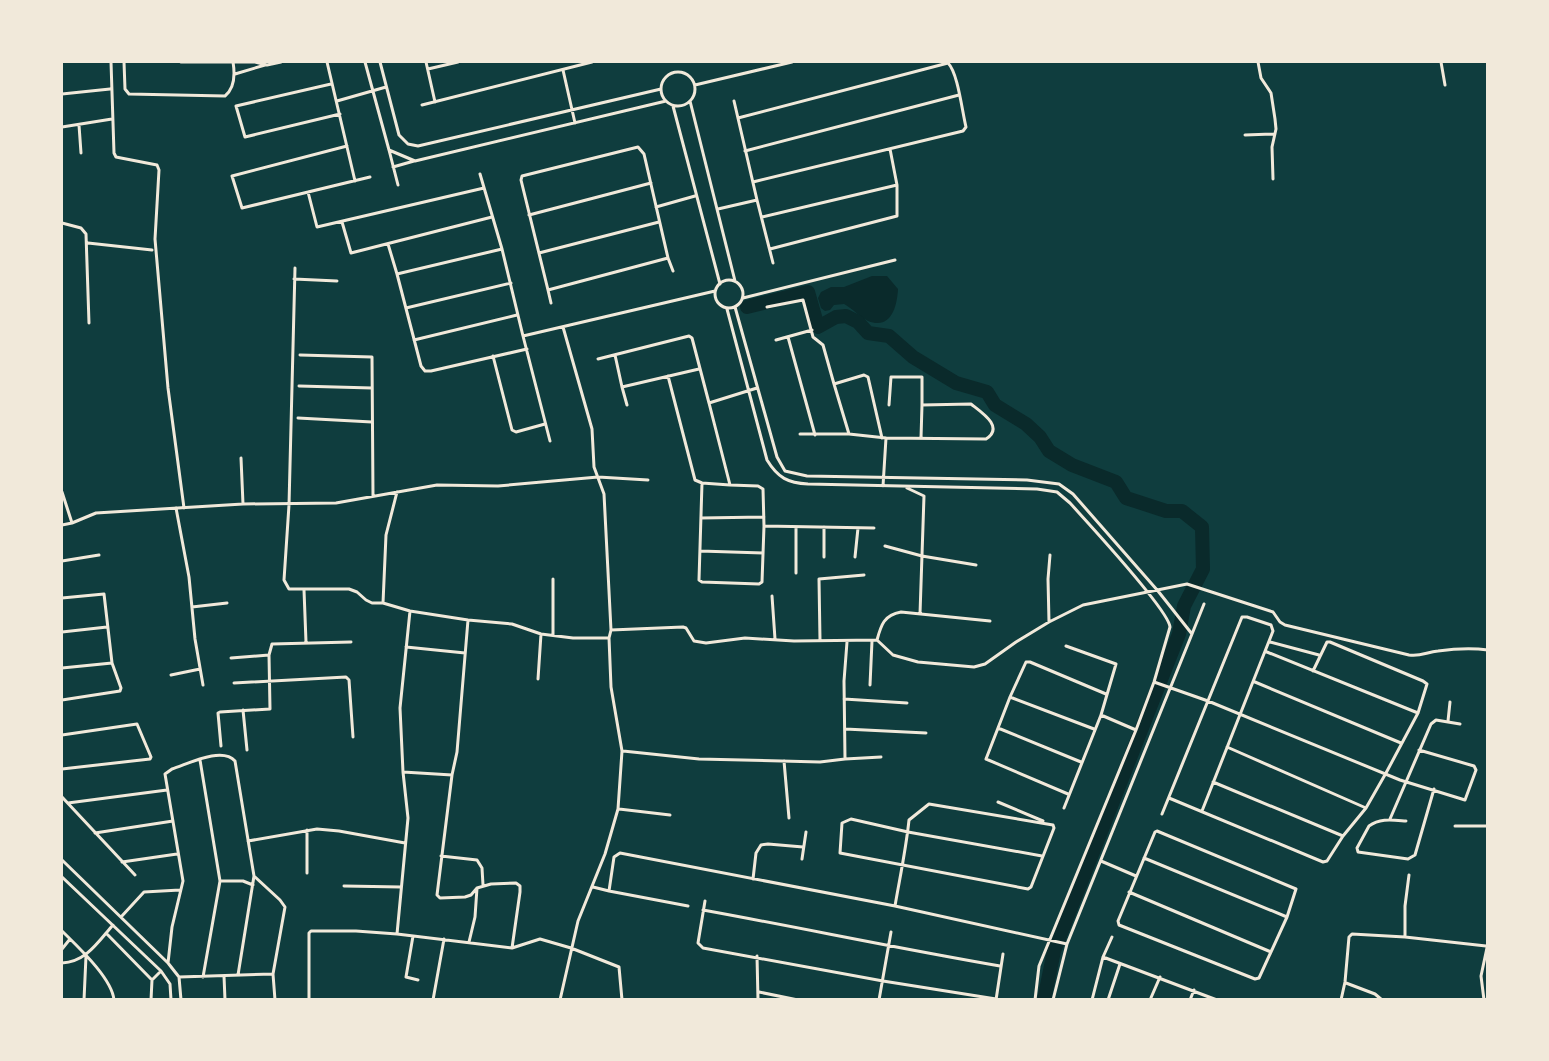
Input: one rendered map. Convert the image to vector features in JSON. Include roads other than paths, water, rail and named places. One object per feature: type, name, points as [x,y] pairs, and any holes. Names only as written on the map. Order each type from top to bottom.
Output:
[{"type":"street","points":[[111,62],[113,150],[116,157],[157,165],[159,170],[155,239],[168,388],[184,508]]},
{"type":"street","points":[[124,62],[125,89],[129,94],[225,96],[231,91],[236,74],[233,62]]},
{"type":"street","points":[[181,62],[255,62],[267,65]]},
{"type":"street","points":[[236,74],[281,62]]},
{"type":"street","points":[[327,62],[355,181]]},
{"type":"street","points":[[365,62],[398,185]]},
{"type":"street","points":[[380,62],[384,88],[399,135],[408,144],[418,146],[573,112],[661,89]]},
{"type":"street","points":[[426,62],[435,102]]},
{"type":"street","points":[[428,70],[458,62]]},
{"type":"street","points":[[422,105],[592,62]]},
{"type":"street","points":[[694,85],[792,62]]},
{"type":"street","points":[[1258,62],[1261,78],[1271,93],[1275,119],[1272,147],[1273,178]]},
{"type":"street","points":[[1441,62],[1445,85]]},
{"type":"street","points":[[738,118],[948,63],[952,68],[959,95],[966,127],[963,131],[753,183]]},
{"type":"street","points":[[563,70],[575,122]]},
{"type":"street","points":[[674,73],[687,75],[694,85],[694,94],[690,101],[682,106],[674,106],[666,101],[661,89],[666,77],[674,73]]},
{"type":"street","points":[[331,84],[236,106],[242,127],[245,137],[340,114]]},
{"type":"street","points":[[337,101],[384,88]]},
{"type":"street","points":[[62,94],[110,89]]},
{"type":"street","points":[[745,151],[959,95]]},
{"type":"street","points":[[393,167],[666,101]]},
{"type":"street","points":[[690,101],[735,281],[743,290],[743,298]]},
{"type":"street","points":[[734,101],[773,263]]},
{"type":"street","points":[[674,106],[695,196],[720,284]]},
{"type":"street","points":[[62,127],[112,119]]},
{"type":"street","points":[[79,125],[81,153]]},
{"type":"street","points":[[1245,135],[1275,134]]},
{"type":"street","points":[[347,146],[232,176],[242,208],[370,177]]},
{"type":"street","points":[[551,303],[521,180],[525,174],[638,147],[644,154],[659,222],[673,271]]},
{"type":"street","points":[[770,249],[896,218],[898,215],[897,185],[890,149]]},
{"type":"street","points":[[389,150],[415,161]]},
{"type":"street","points":[[480,174],[511,283],[550,441]]},
{"type":"street","points":[[529,215],[651,183]]},
{"type":"street","points":[[762,217],[897,185]]},
{"type":"street","points":[[308,192],[317,227],[484,188]]},
{"type":"street","points":[[656,207],[695,196]]},
{"type":"street","points":[[717,209],[757,200]]},
{"type":"street","points":[[342,221],[351,253],[492,217]]},
{"type":"street","points":[[538,253],[659,222]]},
{"type":"street","points":[[62,223],[81,228],[86,234],[89,323]]},
{"type":"street","points":[[88,243],[152,250]]},
{"type":"street","points":[[388,244],[421,366],[425,371],[527,349]]},
{"type":"street","points":[[397,274],[502,249]]},
{"type":"street","points":[[548,290],[668,258]]},
{"type":"street","points":[[727,309],[735,308],[743,298],[895,260]]},
{"type":"street","points":[[295,268],[289,505],[284,580],[289,589],[349,589],[372,603],[383,603],[468,621],[512,624],[541,634],[573,638],[609,638]]},
{"type":"street","points":[[294,279],[337,281]]},
{"type":"street","points":[[523,336],[715,291],[727,280],[735,281]]},
{"type":"street","points":[[406,308],[511,283]]},
{"type":"street","points":[[715,291],[717,302],[727,309],[767,460],[778,476],[795,483],[1037,489],[1057,492],[1070,503],[1149,593],[1170,623],[1156,683],[1040,966],[1035,999]]},
{"type":"street","points":[[766,307],[803,300],[815,340],[824,345],[849,434]]},
{"type":"street","points":[[735,308],[777,457],[785,471],[807,476],[1037,480],[1059,484],[1073,494],[1158,591],[1192,634]]},
{"type":"street","points":[[414,340],[518,315]]},
{"type":"street","points":[[560,999],[578,921],[593,888],[618,809],[622,751],[611,687],[604,494],[594,467],[592,429],[563,327]]},
{"type":"street","points":[[776,340],[812,330]]},
{"type":"street","points":[[598,359],[690,336],[730,485]]},
{"type":"street","points":[[788,337],[815,435]]},
{"type":"street","points":[[300,355],[372,357],[373,496]]},
{"type":"street","points":[[615,355],[627,405]]},
{"type":"street","points":[[493,356],[512,430],[516,432],[546,424]]},
{"type":"street","points":[[622,387],[699,369]]},
{"type":"street","points":[[834,384],[860,375],[867,377],[884,438],[883,486]]},
{"type":"street","points":[[668,376],[695,480],[702,483],[761,487],[763,491],[762,582],[759,584],[702,582],[699,578],[702,483]]},
{"type":"street","points":[[889,405],[890,378],[924,379],[921,438]]},
{"type":"street","points":[[299,386],[372,388]]},
{"type":"street","points":[[709,403],[757,388]]},
{"type":"street","points":[[800,434],[986,439],[992,435],[994,430],[991,421],[971,404],[922,405]]},
{"type":"street","points":[[298,418],[372,422]]},
{"type":"street","points":[[241,458],[243,504]]},
{"type":"street","points":[[62,525],[96,513],[243,504],[336,503],[436,485],[498,486],[598,477],[648,480]]},
{"type":"street","points":[[1037,480],[1037,489]]},
{"type":"street","points":[[903,487],[924,496],[920,614]]},
{"type":"street","points":[[383,603],[386,535],[397,491]]},
{"type":"street","points":[[62,492],[72,523]]},
{"type":"street","points":[[176,508],[203,685]]},
{"type":"street","points":[[701,518],[764,517]]},
{"type":"street","points":[[764,526],[874,528]]},
{"type":"street","points":[[796,526],[796,573]]},
{"type":"street","points":[[824,527],[824,557]]},
{"type":"street","points":[[855,557],[858,528]]},
{"type":"street","points":[[885,546],[922,556],[976,565]]},
{"type":"street","points":[[700,551],[763,553]]},
{"type":"street","points":[[62,561],[99,555]]},
{"type":"street","points":[[1049,622],[1050,555]]},
{"type":"street","points":[[820,640],[819,579],[864,575]]},
{"type":"street","points":[[553,579],[553,635]]},
{"type":"street","points":[[610,630],[683,627],[697,643],[746,638],[847,642],[877,640],[893,655],[918,662],[974,668],[985,664],[1049,622],[1076,608],[1096,601],[1149,593],[1187,584],[1272,612],[1285,625],[1414,656],[1446,650],[1488,650]]},
{"type":"street","points":[[304,590],[306,642]]},
{"type":"street","points":[[62,598],[104,594],[112,663],[122,688],[120,691],[62,700]]},
{"type":"street","points":[[772,596],[775,639]]},
{"type":"street","points":[[192,607],[227,603]]},
{"type":"street","points":[[1053,999],[1065,944],[1101,861],[1168,688],[1204,604]]},
{"type":"street","points":[[397,934],[408,818],[400,708],[410,610]]},
{"type":"street","points":[[877,640],[888,616],[901,612],[990,621]]},
{"type":"street","points":[[1162,814],[1242,617],[1247,616],[1271,625],[1273,631],[1267,652],[1202,811]]},
{"type":"street","points":[[468,621],[457,752],[441,856],[438,897],[465,897],[483,885],[516,883],[520,886],[518,916],[512,948]]},
{"type":"street","points":[[62,632],[107,627]]},
{"type":"street","points":[[537,679],[541,634]]},
{"type":"street","points":[[870,685],[872,640]]},
{"type":"street","points":[[221,746],[218,713],[270,709],[269,655],[272,644],[351,642]]},
{"type":"street","points":[[845,759],[844,699],[847,642]]},
{"type":"street","points":[[1270,642],[1319,655]]},
{"type":"street","points":[[1169,798],[1323,862],[1327,861],[1388,774],[1401,743],[1418,713],[1427,684],[1330,642],[1327,642],[1319,655],[1313,671]]},
{"type":"street","points":[[1064,808],[1101,715],[1116,664],[1066,646]]},
{"type":"street","points":[[406,647],[465,653]]},
{"type":"street","points":[[1267,652],[1418,713]]},
{"type":"street","points":[[231,658],[269,655]]},
{"type":"street","points":[[1068,794],[986,760],[998,728],[1024,664],[1030,662],[1106,693]]},
{"type":"street","points":[[62,668],[112,663]]},
{"type":"street","points":[[171,675],[200,669]]},
{"type":"street","points":[[234,683],[348,678],[353,737]]},
{"type":"street","points":[[1255,682],[1401,743]]},
{"type":"street","points":[[1156,683],[1208,701],[1400,780],[1465,800],[1476,768],[1419,750]]},
{"type":"street","points":[[1010,697],[1094,729]]},
{"type":"street","points":[[844,699],[907,703]]},
{"type":"street","points":[[1448,721],[1450,702]]},
{"type":"street","points":[[243,710],[247,750]]},
{"type":"street","points":[[1101,715],[1136,730]]},
{"type":"street","points":[[1390,819],[1433,721],[1460,724]]},
{"type":"street","points":[[62,735],[137,724],[151,757],[150,759],[62,769]]},
{"type":"street","points":[[998,728],[1082,762]]},
{"type":"street","points":[[845,729],[926,733]]},
{"type":"street","points":[[1227,747],[1366,808]]},
{"type":"street","points":[[622,751],[699,759],[820,762],[881,757]]},
{"type":"street","points":[[168,963],[172,927],[183,881],[165,774],[200,759],[220,754],[233,757],[235,761],[254,876],[238,975]]},
{"type":"street","points":[[200,759],[220,881],[203,977]]},
{"type":"street","points":[[784,761],[789,818]]},
{"type":"street","points":[[403,772],[452,775]]},
{"type":"street","points":[[1488,777],[1488,836]]},
{"type":"street","points":[[1213,782],[1343,836]]},
{"type":"street","points":[[1406,821],[1390,819],[1369,826],[1357,848],[1359,853],[1412,858],[1415,855],[1434,789]]},
{"type":"street","points":[[67,803],[167,790]]},
{"type":"street","points":[[62,797],[135,875]]},
{"type":"street","points":[[998,802],[1053,825],[1054,828],[1028,889],[840,853],[842,823],[851,819],[908,832],[1042,856]]},
{"type":"street","points":[[895,906],[909,820],[929,804],[1048,823]]},
{"type":"street","points":[[618,809],[670,815]]},
{"type":"street","points":[[95,833],[172,821]]},
{"type":"street","points":[[1455,826],[1487,826]]},
{"type":"street","points":[[248,841],[307,830],[339,831],[405,843]]},
{"type":"street","points":[[307,830],[307,873]]},
{"type":"street","points":[[1160,831],[1295,887],[1297,891],[1259,978],[1255,979],[1119,925],[1118,921],[1136,876],[1155,832],[1160,831]]},
{"type":"street","points":[[802,859],[806,832]]},
{"type":"street","points":[[753,879],[756,854],[761,845],[768,843],[803,847]]},
{"type":"street","points":[[609,891],[614,857],[620,853],[895,906],[1065,944]]},
{"type":"street","points":[[121,862],[177,854]]},
{"type":"street","points":[[441,856],[477,861],[482,868],[483,885]]},
{"type":"street","points":[[1144,858],[1287,917]]},
{"type":"street","points":[[62,860],[168,963],[178,977],[181,999]]},
{"type":"street","points":[[1101,861],[1136,876]]},
{"type":"street","points":[[1405,937],[1405,906],[1409,875]]},
{"type":"street","points":[[254,876],[285,907],[273,974],[275,999]]},
{"type":"street","points":[[62,877],[161,970],[170,984],[171,999]]},
{"type":"street","points":[[220,881],[243,881],[253,885]]},
{"type":"street","points":[[344,886],[401,887]]},
{"type":"street","points":[[469,942],[475,917],[477,888]]},
{"type":"street","points":[[593,888],[688,906]]},
{"type":"street","points":[[121,918],[145,892],[180,890]]},
{"type":"street","points":[[1129,891],[1271,952]]},
{"type":"street","points":[[705,901],[699,945],[883,981],[996,999],[1003,954]]},
{"type":"street","points":[[703,910],[889,947],[1000,966]]},
{"type":"street","points":[[62,963],[73,962],[86,955],[113,925]]},
{"type":"street","points":[[62,931],[86,955],[113,989],[114,999]]},
{"type":"street","points":[[309,999],[309,933],[311,931],[397,934],[512,948],[540,939],[571,948],[619,967],[622,999]]},
{"type":"street","points":[[879,999],[891,932]]},
{"type":"street","points":[[106,933],[152,980]]},
{"type":"street","points":[[1341,999],[1349,937],[1352,934],[1487,944],[1481,976],[1484,999]]},
{"type":"street","points":[[413,936],[406,977],[418,980]]},
{"type":"street","points":[[1092,999],[1103,957],[1112,937]]},
{"type":"street","points":[[62,949],[70,939]]},
{"type":"street","points":[[433,999],[444,939]]},
{"type":"street","points":[[84,999],[86,955]]},
{"type":"street","points":[[757,956],[758,999]]},
{"type":"street","points":[[1103,957],[1217,999]]},
{"type":"street","points":[[1108,999],[1120,964]]},
{"type":"street","points":[[151,999],[152,980],[161,970]]},
{"type":"street","points":[[178,977],[273,974]]},
{"type":"street","points":[[224,976],[225,999]]},
{"type":"street","points":[[1150,999],[1160,977]]},
{"type":"street","points":[[1345,982],[1382,999]]},
{"type":"street","points":[[1190,999],[1194,990]]},
{"type":"street","points":[[759,992],[798,999]]},
{"type":"water","points":[[872,276],[887,276],[898,289],[894,309],[887,320],[876,323],[868,321],[844,304],[834,305],[830,310],[825,311],[821,308],[818,298],[821,292],[831,287],[844,287]]},
{"type":"waterway","points":[[747,307],[808,292],[818,327],[836,317],[846,316],[858,322],[868,333],[889,336],[913,357],[956,383],[987,392],[995,405],[1026,424],[1040,437],[1049,451],[1072,465],[1116,482],[1126,498],[1166,511],[1182,511],[1202,527],[1203,569],[1184,606],[1179,634],[1054,951],[1044,1000]]}]
